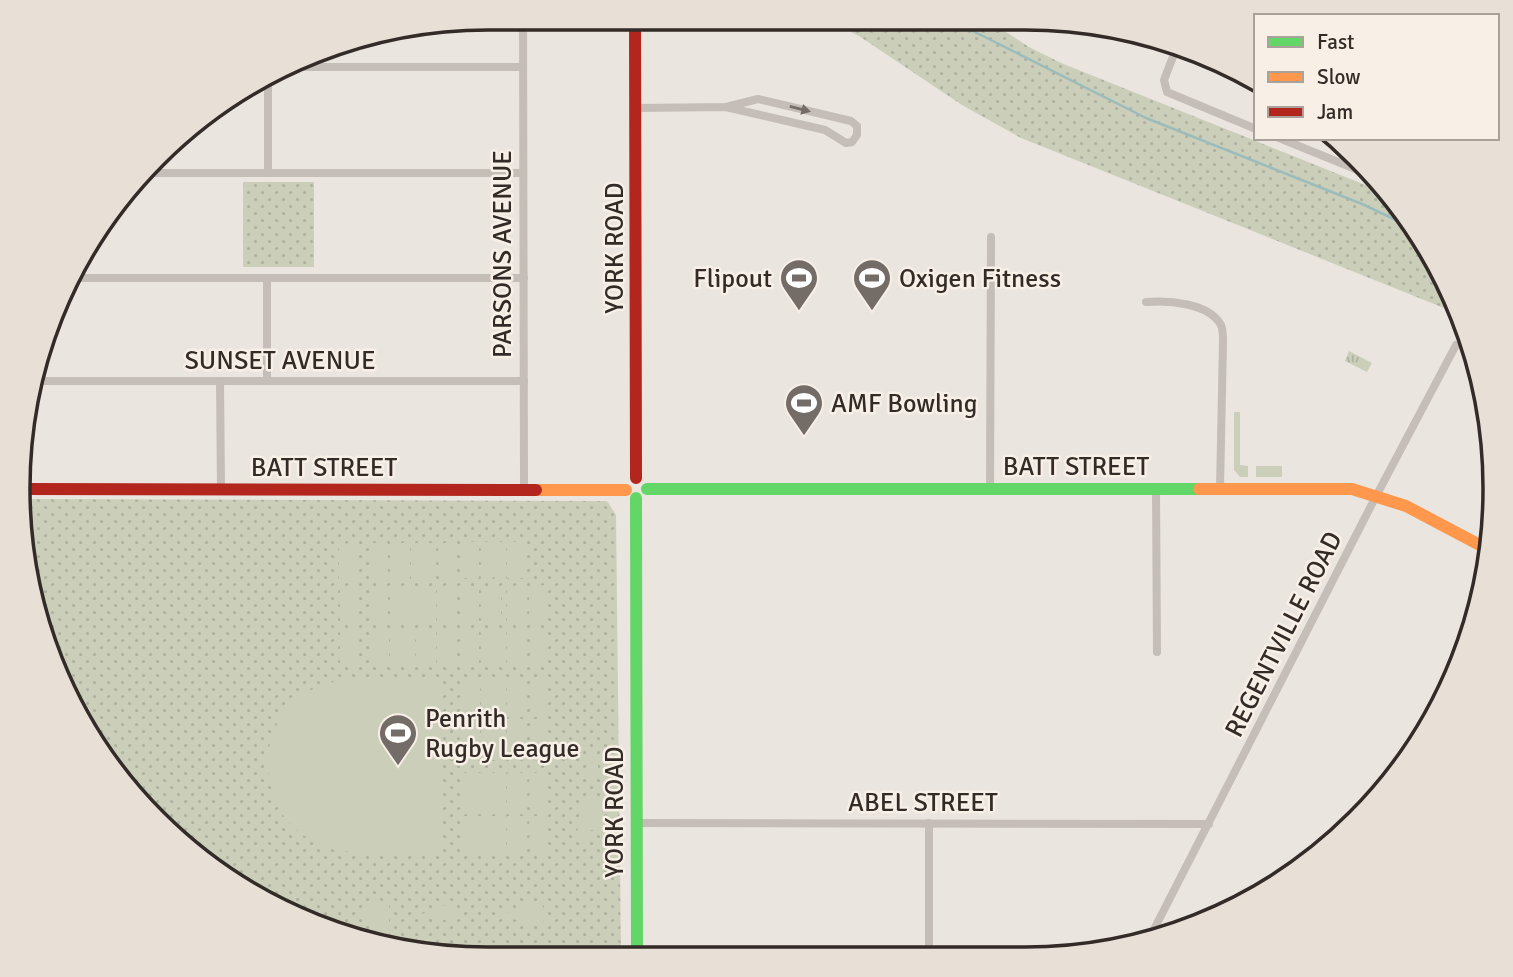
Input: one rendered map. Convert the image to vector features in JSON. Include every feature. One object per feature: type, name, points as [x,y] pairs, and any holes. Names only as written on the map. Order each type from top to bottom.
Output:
[{"type":"street","name":"PARSONS AVENUE","points":[[523,30],[523,490]]},
{"type":"street","name":"YORK ROAD","points":[[635,30],[636,478]]},
{"type":"street","points":[[1174,55],[1164,80],[1166,90],[1172,96],[1254,128]]},
{"type":"street","points":[[308,67],[523,67]]},
{"type":"street","points":[[268,86],[268,173]]},
{"type":"street","points":[[636,108],[726,107],[825,130],[846,143],[852,142],[857,135],[857,127],[851,121],[761,99],[742,101],[726,107]]},
{"type":"street","points":[[1284,140],[1349,164]]},
{"type":"street","points":[[156,173],[523,173]]},
{"type":"street","points":[[990,489],[991,237]]},
{"type":"street","points":[[81,278],[524,278]]},
{"type":"street","points":[[267,278],[267,381]]},
{"type":"street","points":[[1146,302],[1177,302],[1194,307],[1214,317],[1221,326],[1220,489]]},
{"type":"street","name":"REGENTVILLE ROAD","points":[[1155,928],[1456,345]]},
{"type":"street","name":"SUNSET AVENUE","points":[[43,381],[524,382]]},
{"type":"street","points":[[220,381],[221,490]]},
{"type":"street","points":[[636,478],[645,482],[647,489],[642,497],[631,494],[629,482],[636,478]]},
{"type":"street","name":"BATT STREET","points":[[647,489],[1342,488],[1377,495],[1402,505],[1479,545]]},
{"type":"street","name":"BATT STREET","points":[[30,489],[523,490],[631,494]]},
{"type":"street","points":[[1156,489],[1157,652]]},
{"type":"street","name":"YORK ROAD","points":[[631,494],[638,822],[637,947]]},
{"type":"street","name":"ABEL STREET","points":[[638,822],[1209,824]]},
{"type":"street","points":[[929,823],[929,947]]},
{"type":"green space","points":[[847,30],[1003,30],[1061,63],[1369,187],[1422,259],[1446,309],[1021,138],[962,105]]},
{"type":"green space","points":[[243,182],[314,182],[314,267],[243,267]]},
{"type":"green space","points":[[1349,351],[1372,363],[1367,372],[1345,361]]},
{"type":"green space","points":[[1234,412],[1240,412],[1240,465],[1248,466],[1248,477],[1240,477],[1234,470]]},
{"type":"green space","points":[[1256,466],[1282,466],[1282,477],[1256,477]]},
{"type":"green space","points":[[30,499],[607,501],[616,515],[621,947],[489,947],[399,938],[370,932],[313,912],[259,886],[234,870],[164,813],[107,743],[91,718],[65,664],[45,607],[34,548]]},
{"type":"green space","points":[[461,542],[479,542],[479,578],[461,578]]},
{"type":"green space","points":[[484,542],[502,542],[502,577],[484,578]]},
{"type":"green space","points":[[507,542],[525,542],[525,578],[507,578]]},
{"type":"green space","points":[[357,543],[358,579],[339,580],[339,544]]},
{"type":"green space","points":[[370,543],[388,543],[388,579],[370,579]]},
{"type":"green space","points":[[392,543],[410,543],[410,579],[392,579]]},
{"type":"green space","points":[[415,543],[433,543],[433,579],[415,579]]},
{"type":"green space","points":[[438,543],[456,543],[457,579],[439,579]]},
{"type":"green space","points":[[547,585],[547,621],[529,621],[529,586]]},
{"type":"green space","points":[[415,586],[433,586],[433,622],[415,622]]},
{"type":"green space","points":[[437,586],[455,586],[455,622],[437,622]]},
{"type":"green space","points":[[461,586],[479,586],[479,622],[461,622]]},
{"type":"green space","points":[[483,586],[501,586],[501,622],[483,622]]},
{"type":"green space","points":[[507,586],[525,586],[525,622],[507,622]]},
{"type":"green space","points":[[340,587],[358,587],[358,623],[340,624]]},
{"type":"green space","points":[[370,587],[388,587],[388,623],[370,623]]},
{"type":"green space","points":[[393,587],[411,587],[411,623],[393,623]]},
{"type":"green space","points":[[340,630],[358,630],[358,666],[340,666]]},
{"type":"green space","points":[[370,630],[389,630],[389,666],[371,666]]},
{"type":"green space","points":[[392,630],[411,630],[411,666],[393,666]]},
{"type":"green space","points":[[416,630],[434,630],[434,666],[416,666]]},
{"type":"green space","points":[[461,630],[479,630],[479,666],[461,666]]},
{"type":"green space","points":[[484,630],[502,630],[502,666],[484,666]]},
{"type":"green space","points":[[507,630],[525,630],[525,666],[507,666]]},
{"type":"green space","points":[[530,630],[548,630],[548,666],[530,666]]},
{"type":"green space","points":[[437,631],[455,631],[455,667],[437,667]]},
{"type":"green space","points":[[356,677],[442,678],[442,855],[353,855],[353,851],[326,847],[294,828],[274,797],[268,760],[277,724],[302,696],[329,683]]},
{"type":"green space","points":[[462,679],[480,679],[480,717],[463,717]]},
{"type":"green space","points":[[485,679],[503,679],[503,717],[485,717]]},
{"type":"green space","points":[[507,679],[525,679],[525,717],[507,717]]},
{"type":"green space","points":[[530,679],[547,679],[548,717],[530,717]]},
{"type":"green space","points":[[462,723],[480,723],[480,760],[463,761]]},
{"type":"green space","points":[[485,723],[503,723],[503,760],[485,760]]},
{"type":"green space","points":[[507,723],[525,723],[525,760],[507,760]]},
{"type":"green space","points":[[530,723],[547,723],[548,760],[530,761]]},
{"type":"green space","points":[[587,755],[598,755],[598,779],[587,779]]},
{"type":"green space","points":[[462,773],[481,773],[481,810],[463,810]]},
{"type":"green space","points":[[484,773],[504,773],[504,810],[485,810]]},
{"type":"green space","points":[[507,773],[526,773],[526,810],[507,810]]},
{"type":"green space","points":[[529,773],[548,773],[548,810],[530,810]]},
{"type":"green space","points":[[579,796],[600,796],[600,830],[591,830],[583,845],[576,841]]},
{"type":"green space","points":[[462,816],[481,816],[481,854],[463,854]]},
{"type":"green space","points":[[484,816],[503,816],[504,853],[485,853]]},
{"type":"green space","points":[[507,816],[526,816],[526,853],[507,853]]},
{"type":"green space","points":[[529,816],[548,816],[548,853],[530,853]]},
{"type":"green space","points":[[389,900],[389,936],[377,933],[358,911],[371,902]]},
{"type":"green space","points":[[540,900],[545,912],[543,925],[502,917],[503,914]]},
{"type":"green space","points":[[454,902],[458,912],[455,922],[422,916],[422,914]]},
{"type":"waterway","points":[[971,30],[1146,118],[1396,220]]},
{"type":"traffic: fast","points":[[647,489],[1199,489]]},
{"type":"traffic: fast","points":[[636,498],[637,947]]},
{"type":"traffic: slow","points":[[1199,489],[1352,489],[1406,506],[1479,545]]},
{"type":"traffic: slow","points":[[536,490],[626,490]]},
{"type":"traffic: jam","points":[[635,30],[636,478]]},
{"type":"traffic: jam","points":[[30,489],[536,490]]},
{"type":"place","name":"Flipout","points":[[799,312]]},
{"type":"place","name":"Oxigen Fitness","points":[[872,312]]},
{"type":"place","name":"AMF Bowling","points":[[804,437]]},
{"type":"place","name":"Penrith Rugby League","points":[[398,767]]}]
